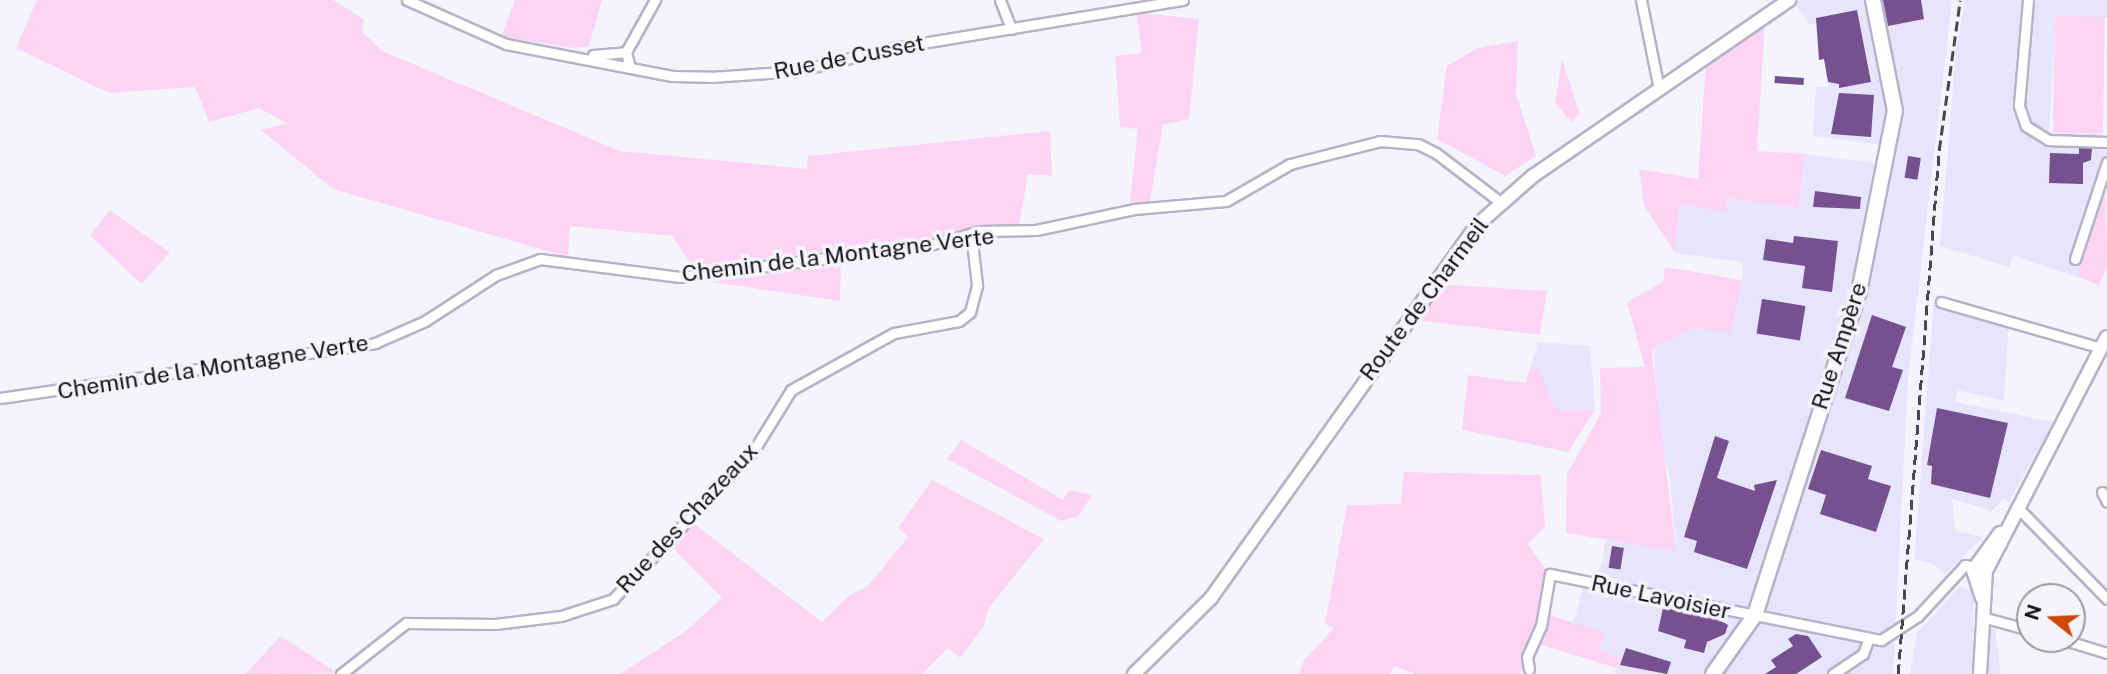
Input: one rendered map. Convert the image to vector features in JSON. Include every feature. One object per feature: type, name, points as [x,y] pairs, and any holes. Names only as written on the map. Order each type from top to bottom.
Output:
[{"type":"main road","name":"Route de Charmeil","points":[[1134,674],[1211,598],[1455,251],[1500,202],[1789,0]]},
{"type":"main road","name":"Rue Ampère","points":[[1713,674],[1755,615],[1859,292],[1892,142],[1895,111],[1873,0]]},
{"type":"main road","points":[[1980,674],[1983,601],[1977,569],[2019,509],[2104,343]]},
{"type":"street","name":"Rue de Cusset","points":[[407,0],[506,44],[592,57],[672,76],[774,74],[1183,0]]},
{"type":"street","points":[[630,68],[626,52],[655,0]]},
{"type":"street","points":[[1000,0],[1011,29]]},
{"type":"street","points":[[1641,0],[1659,89]]},
{"type":"street","points":[[2028,0],[2019,106],[2026,126],[2048,140],[2107,142]]},
{"type":"street","points":[[592,57],[626,52]]},
{"type":"street","name":"Chemin de la Montagne Verte","points":[[0,398],[375,343],[425,321],[504,271],[540,259],[680,277],[930,245],[971,233],[1036,230],[1134,209],[1226,201],[1290,164],[1397,140],[1436,153],[1500,202]]},
{"type":"street","points":[[2075,259],[2107,162]]},
{"type":"street","name":"Rue des Chazeaux","points":[[341,674],[406,623],[495,624],[561,616],[613,599],[754,450],[791,390],[894,334],[959,321],[970,312],[977,285],[971,233]]},
{"type":"street","points":[[1941,302],[2104,343]]},
{"type":"street","points":[[2102,492],[2107,502]]},
{"type":"street","points":[[2019,509],[2107,599]]},
{"type":"street","points":[[1955,575],[1977,569]]},
{"type":"street","points":[[1833,674],[1863,654],[1868,640],[1901,630],[1955,575],[1977,569]]},
{"type":"street","name":"Rue Lavoisier","points":[[1529,668],[1527,657],[1541,626],[1550,574],[1868,640]]},
{"type":"street","points":[[1982,617],[2016,626]]},
{"type":"street","points":[[2086,647],[2107,653]]},
{"type":"shaded area","points":[[37,0],[333,0],[364,19],[362,32],[382,51],[620,151],[807,169],[808,156],[1050,131],[1052,176],[1028,174],[1019,226],[971,227],[927,241],[841,252],[840,301],[692,279],[694,269],[672,236],[570,226],[568,257],[333,189],[261,130],[287,123],[259,108],[209,122],[195,87],[109,93],[16,48]]},
{"type":"shaded area","points":[[515,0],[602,0],[589,46],[574,48],[501,37]]},
{"type":"shaded area","points":[[1800,0],[1952,0],[1908,378],[1893,674],[1615,674],[1619,657],[1599,650],[1573,623],[1584,585],[1601,566],[1606,539],[1676,551],[1670,478],[1658,430],[1654,347],[1695,328],[1742,281],[1743,262],[1675,253],[1680,204],[1724,212],[1726,198],[1797,208],[1805,154],[1881,164],[1884,145],[1813,136],[1816,87],[1829,87],[1817,24],[1809,24],[1795,3]]},
{"type":"shaded area","points":[[1965,0],[2107,0],[2107,17],[2056,16],[2049,133],[2096,134],[2107,143],[2107,186],[2077,277],[2013,256],[2009,267],[1940,246],[1956,51]]},
{"type":"shaded area","points":[[1136,12],[1199,19],[1189,119],[1163,125],[1150,202],[1130,202],[1138,129],[1120,127],[1115,56],[1142,53]]},
{"type":"shaded area","points":[[2055,16],[2105,17],[2103,134],[2053,133]]},
{"type":"shaded area","points":[[1765,23],[1757,151],[1805,154],[1798,208],[1727,198],[1725,212],[1680,204],[1675,253],[1644,206],[1639,169],[1698,179],[1706,64]]},
{"type":"shaded area","points":[[1518,41],[1516,94],[1536,156],[1505,176],[1437,139],[1447,66],[1478,48]]},
{"type":"shaded area","points":[[1562,59],[1580,114],[1571,122],[1555,103]]},
{"type":"shaded area","points":[[2105,185],[2107,266],[2099,285],[2077,277]]},
{"type":"shaded area","points":[[110,210],[170,253],[141,284],[90,235]]},
{"type":"shaded area","points":[[1665,267],[1742,280],[1731,333],[1695,328],[1654,347],[1652,355],[1676,551],[1566,533],[1567,474],[1601,413],[1600,368],[1645,367],[1627,302],[1663,282]]},
{"type":"shaded area","points":[[1438,284],[1547,291],[1540,335],[1414,320]]},
{"type":"shaded area","points":[[1934,300],[2009,320],[2004,401],[1958,390],[1955,402],[2053,422],[2009,502],[2003,499],[1992,511],[1952,499],[1955,531],[1983,537],[1945,574],[1934,564],[1914,559]]},
{"type":"shaded area","points":[[1538,342],[1590,346],[1595,410],[1556,410],[1539,370],[1530,369]]},
{"type":"shaded area","points":[[1530,369],[1539,370],[1556,410],[1595,410],[1568,452],[1462,430],[1468,375],[1525,383]]},
{"type":"shaded area","points":[[961,440],[1063,500],[1069,490],[1092,495],[1078,517],[1061,521],[947,459]]},
{"type":"shaded area","points":[[1404,472],[1541,475],[1545,527],[1528,544],[1545,569],[1537,625],[1520,674],[1415,674],[1394,666],[1390,674],[1300,674],[1304,660],[1334,628],[1325,624],[1347,505],[1401,504]]},
{"type":"shaded area","points":[[932,480],[1044,539],[988,609],[984,626],[960,658],[948,648],[922,674],[620,674],[687,630],[722,598],[670,545],[693,523],[822,622],[850,595],[868,586],[908,537],[898,528]]},
{"type":"shaded area","points":[[1960,586],[1974,592],[1973,627],[1995,629],[2001,674],[1910,674],[1917,633]]},
{"type":"shaded area","points":[[1547,614],[1604,633],[1599,650],[1620,657],[1617,668],[1538,644]]},
{"type":"shaded area","points":[[281,636],[337,673],[245,674]]},
{"type":"building","points":[[1883,0],[1921,0],[1924,19],[1888,26]]},
{"type":"building","points":[[1857,10],[1871,82],[1839,88],[1839,84],[1828,82],[1824,59],[1819,60],[1816,18]]},
{"type":"building","points":[[1775,76],[1804,78],[1803,85],[1775,83]]},
{"type":"building","points":[[1839,93],[1874,95],[1871,137],[1831,134]]},
{"type":"building","points":[[2079,148],[2092,148],[2091,160],[2083,163],[2083,184],[2049,183],[2050,153],[2079,154]]},
{"type":"building","points":[[1908,156],[1921,158],[1917,180],[1905,178]]},
{"type":"building","points":[[1815,191],[1861,197],[1860,209],[1813,207]]},
{"type":"building","points":[[1794,236],[1838,241],[1832,292],[1802,288],[1805,266],[1763,260],[1766,239],[1793,243]]},
{"type":"building","points":[[1762,299],[1805,306],[1800,340],[1757,334]]},
{"type":"building","points":[[1872,315],[1906,327],[1892,367],[1903,370],[1889,411],[1845,398]]},
{"type":"building","points":[[1937,408],[2008,423],[1990,498],[1931,484],[1932,466],[1927,465]]},
{"type":"building","points":[[1715,436],[1729,441],[1717,478],[1755,491],[1754,485],[1777,480],[1747,569],[1694,552],[1697,541],[1684,537]]},
{"type":"building","points":[[1821,450],[1872,466],[1868,479],[1891,486],[1876,532],[1820,514],[1826,495],[1808,489]]},
{"type":"building","points":[[1612,546],[1624,548],[1620,570],[1609,568]]},
{"type":"building","points":[[1663,608],[1713,616],[1728,625],[1725,634],[1707,642],[1704,653],[1684,648],[1686,640],[1658,631]]},
{"type":"building","points":[[1796,634],[1808,636],[1822,657],[1796,674],[1765,674],[1776,667],[1771,660],[1793,646],[1788,639]]},
{"type":"building","points":[[1626,648],[1671,662],[1667,674],[1620,665]]},
{"type":"railway","points":[[1898,674],[1939,150],[1960,0]]}]
